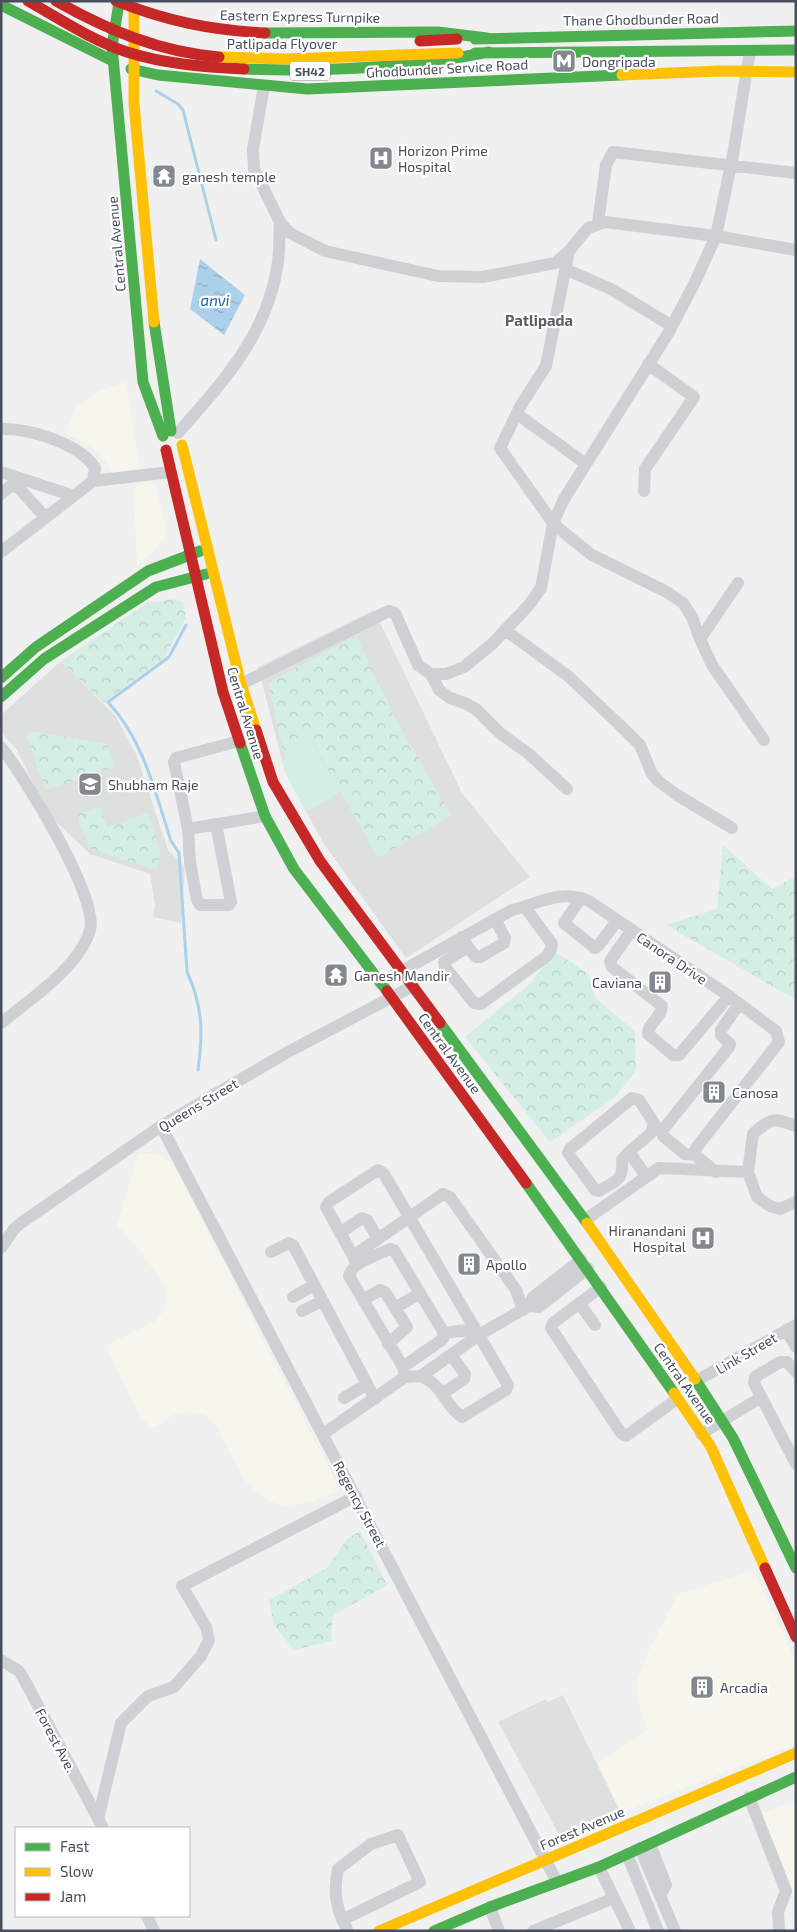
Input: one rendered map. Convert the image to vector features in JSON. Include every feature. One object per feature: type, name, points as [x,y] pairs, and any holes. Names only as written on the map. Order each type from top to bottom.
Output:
[{"type":"main road","name":"SH42","points":[[28,1],[112,46],[165,61],[205,66],[331,71],[444,62],[489,52],[796,50]]},
{"type":"main road","name":"Patlipada Flyover","points":[[56,1],[88,19],[126,36],[167,49],[248,61],[489,52]]},
{"type":"main road","name":"Central Avenue","points":[[118,2],[112,46],[113,62],[143,382],[173,436]]},
{"type":"main road","name":"Eastern Express Turnpike","points":[[118,2],[170,21],[225,32],[439,32],[487,38]]},
{"type":"main road","points":[[1,5],[113,62]]},
{"type":"main road","name":"Central Avenue","points":[[134,9],[131,52],[132,69],[152,314],[160,379],[173,436],[213,571],[240,684],[273,782],[320,861],[585,1220],[696,1381],[732,1438],[796,1568]]},
{"type":"main road","points":[[108,13],[147,28]]},
{"type":"main road","name":"Thane Ghodbunder Road","points":[[487,38],[796,32]]},
{"type":"main road","name":"Patlipada Flyover","points":[[318,45],[487,38]]},
{"type":"main road","name":"Patlipada Flyover","points":[[229,45],[268,47]]},
{"type":"main road","name":"Ghodbunder Service Road","points":[[132,69],[158,75],[307,90],[747,72],[796,72]]},
{"type":"main road","name":"Central Avenue","points":[[173,436],[161,442],[166,450],[189,555],[223,692],[265,816],[294,869],[391,996],[585,1264],[711,1447],[796,1636]]},
{"type":"main road","points":[[166,450],[173,452],[173,436]]},
{"type":"main road","points":[[18,682],[5,675],[36,647],[148,571],[207,549]]},
{"type":"main road","points":[[1,697],[44,659],[156,587],[195,578],[213,571]]},
{"type":"main road","name":"Forest Avenue","points":[[379,1931],[796,1753]]},
{"type":"main road","points":[[434,1931],[490,1907],[599,1867],[715,1816],[796,1777]]},
{"type":"main road","points":[[706,1791],[715,1816]]},
{"type":"main road","points":[[438,1905],[445,1926]]},
{"type":"street","points":[[431,674],[446,674],[464,667],[505,630],[529,605],[541,588],[553,523],[564,500],[672,326],[716,236],[732,165],[750,51]]},
{"type":"street","points":[[264,86],[253,149],[254,169],[280,222],[290,233],[325,251],[438,276],[483,277],[538,268],[555,263],[568,252],[588,228],[605,222],[716,236],[796,250]]},
{"type":"street","points":[[598,223],[606,165],[613,152],[796,173]]},
{"type":"street","points":[[173,436],[214,393],[250,344],[267,308],[277,268],[280,222]]},
{"type":"street","points":[[568,252],[546,366],[516,414],[500,448],[553,523],[592,555],[675,597],[692,617],[712,664],[764,740]]},
{"type":"street","points":[[565,269],[610,289],[672,326]]},
{"type":"street","points":[[644,491],[645,468],[694,397],[648,364]]},
{"type":"street","points":[[516,414],[586,464]]},
{"type":"street","points":[[1,429],[14,429],[66,444],[88,457],[95,468],[93,481]]},
{"type":"street","points":[[1,472],[74,496]]},
{"type":"street","points":[[1,552],[93,481],[171,472]]},
{"type":"street","points":[[1,494],[9,487],[17,486],[45,517]]},
{"type":"street","points":[[700,639],[738,583]]},
{"type":"street","points":[[240,684],[389,611],[395,613],[418,665],[431,674],[439,690],[450,698],[477,710],[500,733],[529,754],[567,789]]},
{"type":"street","points":[[505,630],[568,676],[624,729],[640,745],[652,774],[658,781],[677,795],[732,828]]},
{"type":"street","points":[[216,824],[231,902],[229,905],[200,905],[197,900],[190,862],[188,829],[174,762],[176,758],[239,741]]},
{"type":"street","points":[[1,747],[34,798],[78,876],[90,910],[91,929],[84,946],[74,960],[1,1023]]},
{"type":"street","points":[[188,829],[265,816]]},
{"type":"street","name":"Canora Drive","points":[[380,983],[402,970],[465,942],[495,919],[512,910],[555,896],[574,895],[581,898],[729,996],[776,1031],[779,1042],[696,1148],[695,1155]]},
{"type":"street","points":[[581,898],[564,923],[595,948],[617,921]]},
{"type":"street","points":[[495,919],[505,938],[504,943],[480,958],[476,957],[465,942],[444,962],[444,967],[474,1004],[481,1004],[546,956],[552,949],[552,944],[525,907]]},
{"type":"street","points":[[631,931],[610,961],[612,967],[662,1006],[662,1010],[648,1030],[648,1034],[673,1055],[678,1055],[729,996]]},
{"type":"street","name":"Queens Street","points":[[1,1248],[14,1229],[21,1223],[161,1126],[286,1053],[413,986]]},
{"type":"street","points":[[716,1172],[695,1155],[685,1154],[663,1136],[662,1131],[729,1047],[730,1044],[721,1035],[720,1030],[739,1004]]},
{"type":"street","points":[[632,1098],[639,1100],[654,1123],[651,1133],[629,1152],[622,1160],[623,1172],[621,1177],[599,1192],[595,1190],[568,1153],[570,1149],[632,1098]]},
{"type":"street","points":[[796,1126],[778,1119],[768,1121],[753,1134],[748,1172],[757,1196],[770,1206],[780,1209],[796,1202]]},
{"type":"street","name":"Regency Street","points":[[161,1126],[547,1859],[557,1882]]},
{"type":"street","points":[[629,1152],[646,1176]]},
{"type":"street","points":[[585,1220],[659,1168],[748,1172]]},
{"type":"street","points":[[355,1260],[326,1207],[329,1202],[378,1170],[384,1174],[411,1217],[508,1385],[506,1390],[462,1417],[455,1412],[433,1381],[404,1372],[349,1276],[355,1260],[378,1239],[411,1217],[443,1194],[450,1196],[516,1290],[526,1308]]},
{"type":"street","points":[[340,1233],[362,1218],[367,1220],[378,1239]]},
{"type":"street","points":[[271,1252],[289,1243],[293,1245],[376,1399]]},
{"type":"street","points":[[324,1434],[376,1399],[442,1339],[444,1333],[394,1250],[390,1249],[355,1260]]},
{"type":"street","points":[[421,1376],[452,1355],[477,1332],[526,1308],[539,1307],[585,1264]]},
{"type":"street","points":[[293,1297],[314,1285]]},
{"type":"street","points":[[600,1287],[553,1323],[551,1328],[621,1433],[626,1436],[653,1409],[677,1399]]},
{"type":"street","points":[[363,1300],[380,1290],[385,1292],[407,1327],[388,1344]]},
{"type":"street","points":[[395,1308],[420,1293]]},
{"type":"street","points":[[302,1311],[322,1301]]},
{"type":"street","points":[[579,1303],[595,1326]]},
{"type":"street","points":[[791,1328],[796,1347]]},
{"type":"street","name":"Link Street","points":[[696,1381],[791,1328]]},
{"type":"street","points":[[444,1333],[477,1332]]},
{"type":"street","points":[[442,1394],[464,1379],[466,1374],[452,1355]]},
{"type":"street","points":[[796,1372],[787,1362],[780,1362],[755,1377],[754,1383],[796,1464]]},
{"type":"street","points":[[344,1398],[367,1384]]},
{"type":"street","points":[[701,1434],[720,1418],[754,1398]]},
{"type":"street","points":[[100,1824],[121,1723],[148,1696],[174,1687],[201,1656],[209,1640],[206,1627],[182,1586],[356,1496]]},
{"type":"street","name":"Forest Ave.","points":[[1,1660],[19,1671],[100,1824]]},
{"type":"street","points":[[749,1798],[786,1891],[778,1912],[779,1931]]},
{"type":"street","points":[[398,1835],[420,1882],[345,1925],[337,1910],[334,1887],[338,1868],[371,1844],[398,1835]]},
{"type":"street","points":[[645,1846],[666,1885],[660,1896],[675,1931]]},
{"type":"street","points":[[627,1854],[658,1931]]},
{"type":"street","points":[[599,1867],[630,1931]]},
{"type":"street","points":[[533,1931],[614,1898]]},
{"type":"street","points":[[490,1907],[498,1931]]},
{"type":"street","points":[[147,1917],[154,1931]]},
{"type":"shaded area","points":[[126,382],[140,468],[112,473],[104,459],[87,444],[66,433],[75,407],[87,401],[99,391]]},
{"type":"shaded area","points":[[150,481],[156,486],[167,534],[157,548],[137,566],[134,496],[136,487],[143,482]]},
{"type":"shaded area","points":[[374,610],[462,793],[530,877],[406,958],[324,844],[285,772],[258,667]]},
{"type":"shaded area","name":"Shubham Raje","points":[[61,661],[116,717],[136,754],[168,850],[185,867],[181,923],[153,917],[155,905],[150,874],[90,854],[48,814],[17,750],[1,732],[1,715]]},
{"type":"shaded area","points":[[147,1153],[159,1155],[169,1161],[177,1171],[340,1490],[313,1501],[285,1506],[272,1502],[256,1492],[243,1478],[215,1424],[205,1415],[187,1412],[172,1415],[155,1428],[148,1425],[138,1413],[106,1346],[157,1320],[163,1311],[167,1297],[164,1285],[142,1253],[117,1225],[138,1155]]},
{"type":"shaded area","points":[[753,1571],[796,1661],[796,1744],[621,1813],[597,1764],[647,1730],[636,1685],[648,1652],[678,1594]]},
{"type":"shaded area","points":[[563,1695],[621,1813],[562,1840],[498,1722],[546,1699],[548,1702]]},
{"type":"shaded area","points":[[796,1802],[796,1898],[761,1813]]},
{"type":"green space","points":[[176,599],[183,602],[186,618],[164,658],[103,703],[61,661],[147,603]]},
{"type":"green space","points":[[356,635],[395,718],[451,816],[378,858],[312,741],[285,759],[268,683]]},
{"type":"green space","points":[[31,731],[107,744],[116,767],[45,790],[26,733]]},
{"type":"green space","points":[[311,741],[340,792],[307,813],[285,772],[282,761]]},
{"type":"green space","points":[[100,807],[107,827],[148,813],[160,850],[158,868],[152,869],[88,848],[77,814]]},
{"type":"green space","points":[[723,845],[772,889],[796,876],[796,1000],[666,925],[717,909]]},
{"type":"green space","points":[[554,951],[589,974],[596,999],[635,1031],[636,1071],[614,1098],[550,1142],[465,1037],[531,983]]},
{"type":"green space","points":[[360,1531],[387,1585],[334,1615],[331,1629],[332,1641],[294,1650],[274,1625],[269,1600],[327,1568],[347,1539]]},
{"type":"water","name":"anvi","points":[[200,259],[245,295],[224,335],[190,309]]},
{"type":"waterway","points":[[156,91],[178,104],[183,110],[216,240]]},
{"type":"waterway","points":[[186,625],[169,657],[108,702],[131,733],[140,750],[154,786],[171,841],[179,853],[187,972],[199,1008],[201,1044],[198,1070]]},
{"type":"traffic: fast","points":[[119,3],[112,46],[143,382],[163,436]]},
{"type":"traffic: fast","points":[[1,5],[113,61]]},
{"type":"traffic: fast","points":[[475,39],[796,31]]},
{"type":"traffic: fast","points":[[265,33],[438,32],[487,38]]},
{"type":"traffic: fast","points":[[475,53],[796,50]]},
{"type":"traffic: fast","points":[[244,69],[306,70],[367,68],[428,62],[489,52]]},
{"type":"traffic: fast","points":[[131,69],[158,75],[307,89],[622,75]]},
{"type":"traffic: fast","points":[[154,322],[171,431]]},
{"type":"traffic: fast","points":[[1,678],[36,647],[148,571],[200,551]]},
{"type":"traffic: fast","points":[[1,697],[44,659],[156,587],[206,574]]},
{"type":"traffic: fast","points":[[240,743],[265,816],[294,869],[387,991]]},
{"type":"traffic: fast","points":[[440,1023],[587,1223]]},
{"type":"traffic: fast","points":[[526,1183],[674,1393]]},
{"type":"traffic: fast","points":[[695,1379],[733,1438],[796,1568]]},
{"type":"traffic: fast","points":[[434,1931],[490,1907],[599,1867],[796,1777]]},
{"type":"traffic: slow","points":[[134,9],[134,104],[154,322]]},
{"type":"traffic: slow","points":[[219,57],[286,59],[458,53]]},
{"type":"traffic: slow","points":[[622,75],[720,71],[796,72]]},
{"type":"traffic: slow","points":[[182,445],[241,684],[256,730]]},
{"type":"traffic: slow","points":[[587,1223],[695,1379]]},
{"type":"traffic: slow","points":[[674,1393],[711,1447],[765,1568]]},
{"type":"traffic: slow","points":[[379,1931],[796,1753]]},
{"type":"traffic: jam","points":[[28,1],[88,35],[127,52],[170,62],[244,69]]},
{"type":"traffic: jam","points":[[56,1],[75,12],[134,38],[176,50],[219,57]]},
{"type":"traffic: jam","points":[[116,1],[153,14],[207,27],[265,33]]},
{"type":"traffic: jam","points":[[420,41],[457,39]]},
{"type":"traffic: jam","points":[[166,450],[223,692],[240,743]]},
{"type":"traffic: jam","points":[[256,730],[273,782],[320,861],[440,1023]]},
{"type":"traffic: jam","points":[[387,991],[526,1183]]},
{"type":"traffic: jam","points":[[765,1568],[796,1637]]},
{"type":"place","name":"Dongripada","points":[[564,61]]},
{"type":"place","name":"Horizon Prime Hospital","points":[[381,158]]},
{"type":"place","name":"ganesh temple","points":[[164,176]]},
{"type":"place","name":"Shubham Raje","points":[[90,784]]},
{"type":"place","name":"Ganesh Mandir","points":[[336,975]]},
{"type":"place","name":"Caviana","points":[[660,982]]},
{"type":"place","name":"Canosa","points":[[714,1092]]},
{"type":"place","name":"Hiranandani Hospital","points":[[703,1238]]},
{"type":"place","name":"Apollo","points":[[469,1264]]},
{"type":"place","name":"Arcadia","points":[[702,1687]]},
{"type":"district","name":"Patlipada","points":[[539,320]]}]
